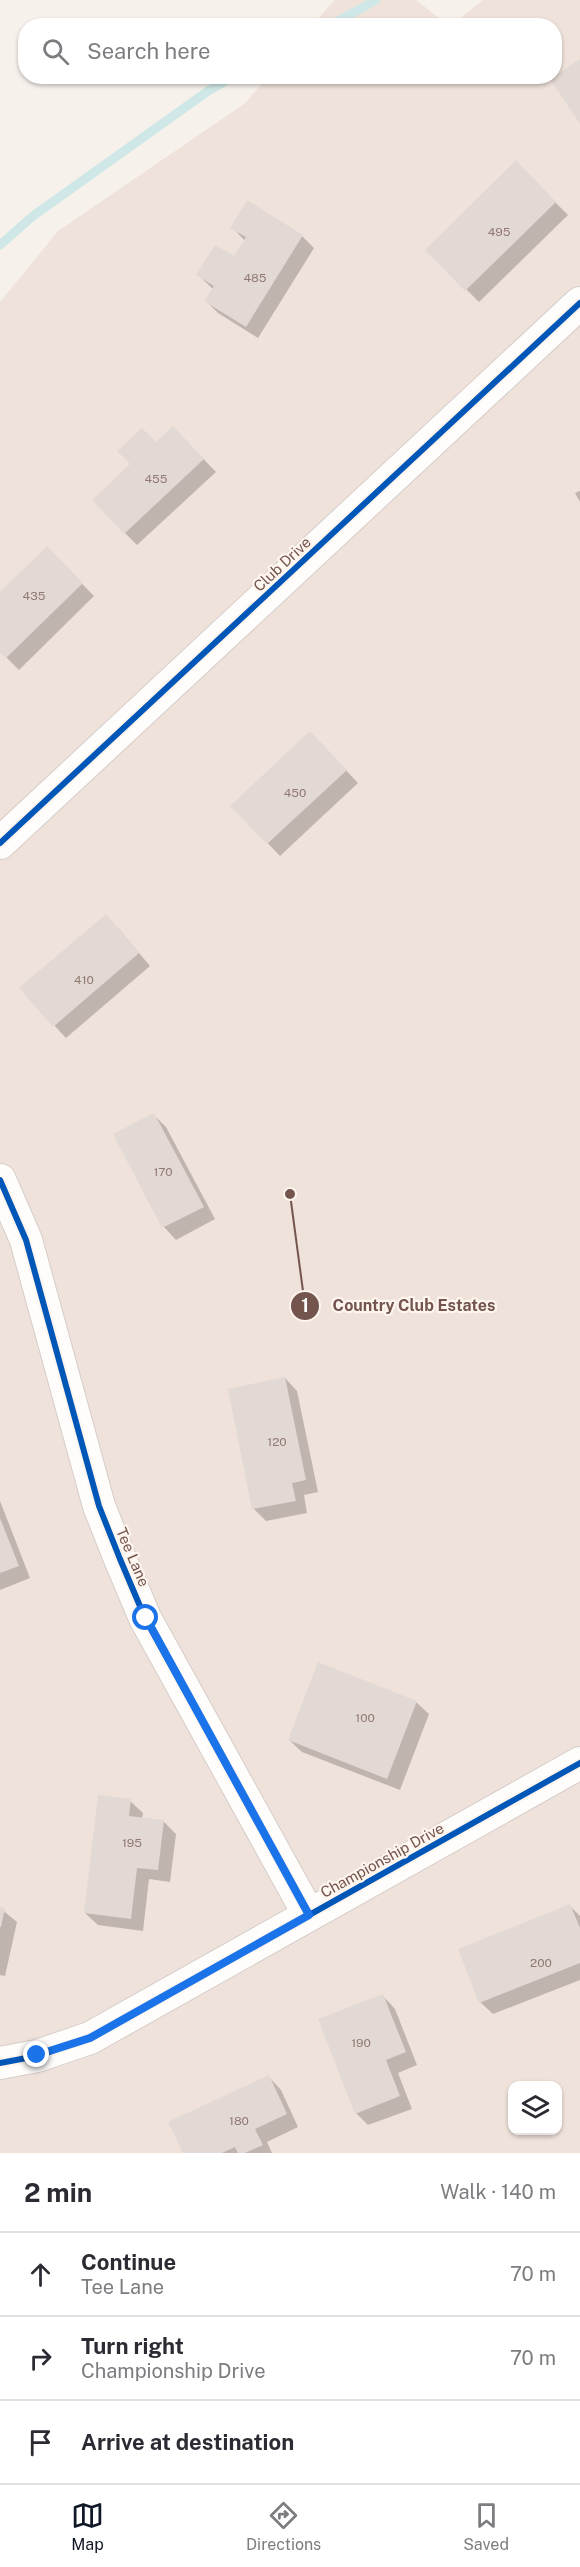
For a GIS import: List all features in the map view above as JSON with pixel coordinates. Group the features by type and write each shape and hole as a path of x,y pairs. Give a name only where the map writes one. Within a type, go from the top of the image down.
{"street":[{"name":"Club Drive","path":"0,843 580,304"},
{"name":"Tee Lane","path":"0,1180 26,1240 99,1506 120,1558 146,1618 309,1915"},
{"name":"Championship Drive","path":"0,2063 37,2055 90,2038 580,1763"}],"shaded area":[{"path":"335,0 416,0 439,18 318,18"},
{"path":"483,0 580,0 580,2153 0,2153 0,302 58,231 244,104 262,84 562,84 562,18 461,18"}],"building":[{"path":"580,59 580,124 553,84 562,84 562,71"},
{"path":"516,160 556,202 465,291 425,250"},
{"path":"247,200 303,235 246,327 204,301 214,286 196,275 215,245 234,256 246,237 230,228"},
{"path":"173,426 204,459 124,534 92,500 130,464 117,451 142,428 156,442"},
{"path":"47,546 83,583 6,658 0,653 0,592"},
{"path":"310,731 347,770 267,844 230,806"},
{"path":"106,914 139,953 53,1027 19,988"},
{"path":"154,1113 204,1207 162,1228 113,1134"},
{"path":"285,1377 306,1480 292,1483 296,1501 252,1509 228,1389"},
{"path":"0,1518 19,1566 0,1573"},
{"path":"318,1662 417,1701 387,1779 288,1740"},
{"path":"98,1795 131,1799 129,1816 164,1820 158,1870 137,1868 131,1919 84,1913"},
{"path":"570,1904 580,1928 580,1963 479,2003 458,1949"},
{"path":"0,1907 5,1908 1,1927 0,1927"},
{"path":"383,1994 406,2052 386,2060 400,2096 355,2114 318,2019"},
{"path":"269,2075 287,2114 255,2129 263,2145 245,2153 238,2153 235,2147 222,2153 183,2153 168,2122"}],"waterway":[{"path":"343,18 376,0"},
{"path":"0,245 33,216 220,84"}],"cycle path":[{"path":"0,843 580,303"},
{"path":"0,1180 26,1240 99,1506 120,1559 145,1618 309,1915"},
{"path":"0,2063 37,2056 90,2038 580,1763"}],"place":[{"name":"Country Club Estates","path":"290,1194"}],"route":[{"path":"37,2055 90,2038 309,1915 146,1618"}]}
